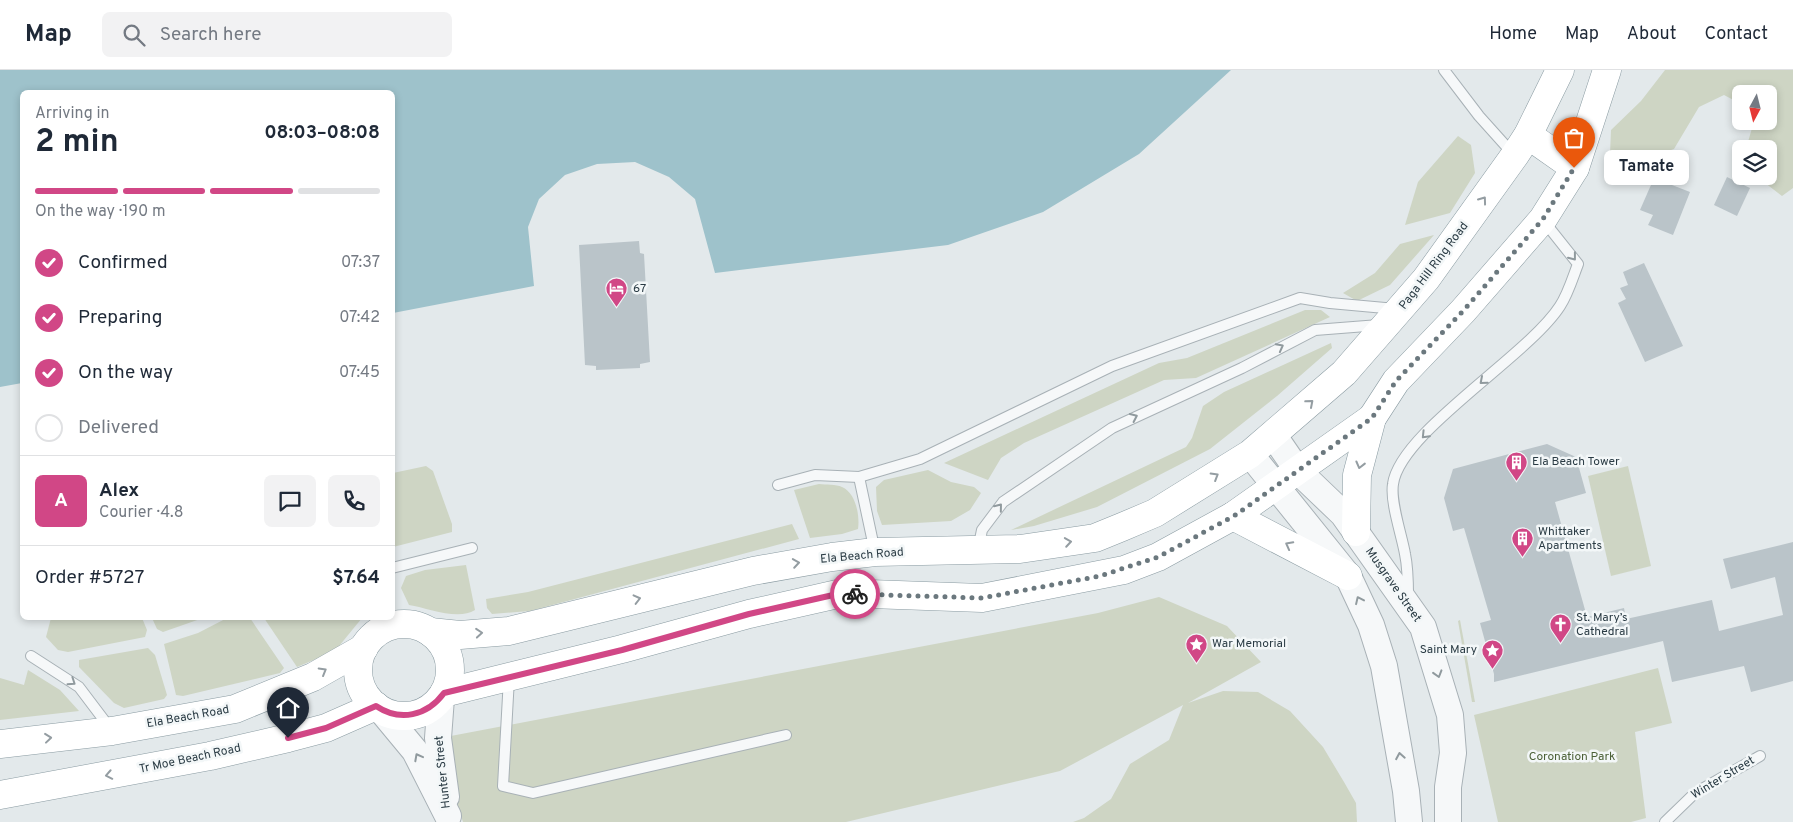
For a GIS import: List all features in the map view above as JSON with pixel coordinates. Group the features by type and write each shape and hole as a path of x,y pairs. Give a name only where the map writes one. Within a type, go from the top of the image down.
{"highway":[{"name":"Paga Hill Ring Road","path":"1274,436 1344,373 1395,317 1426,279 1522,145 1560,70"},
{"path":"442,696 509,677 622,650 749,614 842,593 982,598 1100,576 1158,557 1234,516 1288,479 1378,407 1396,381 1464,310 1543,219 1574,168 1607,70"},
{"path":"1522,145 1574,168"},
{"path":"1356,532 1357,475 1378,407"},
{"name":"Ela Beach Road","path":"430,632 460,635 509,631 753,571 876,552 1020,549 1095,538 1155,512 1250,454 1274,436"},
{"path":"1234,516 1348,576"},
{"path":"392,621 419,627 430,632 440,642 447,654 450,667 449,680 442,696 431,708 406,716 393,715 378,708 362,690 359,679 358,668 364,648 392,621"},
{"name":"Ela Beach Road","path":"0,744 112,731 235,709 313,677 364,648"},
{"name":"Tr Moe Beach Road","path":"1,799 210,756 295,736 326,728 378,708"}],"street":[{"name":"Musgrave Street","path":"1274,436 1288,479 1348,576 1371,625 1384,666 1406,791 1409,822"},
{"name":"Musgrave Street","path":"1250,454 1343,514 1423,627 1447,703 1453,753 1448,787 1448,822"},
{"name":"Hunter Street","path":"442,696 438,738 449,819"},
{"name":"Hunter Street","path":"378,708 415,750 449,819"},
{"path":"1406,791 1448,787"}],"lane":[{"path":"1444,70 1479,116 1522,145"},
{"path":"1408,605 1408,571 1392,485 1396,470 1404,456 1436,423 1534,336 1561,305 1578,264 1543,219"},
{"path":"778,485 815,475 859,477 920,459 1112,366 1300,298 1395,317"},
{"path":"977,550 982,530 1002,502 1112,428 1242,368 1316,330 1395,317"},
{"path":"859,477 876,552"},
{"path":"395,567 472,548"},
{"path":"31,656 79,687 112,731"},
{"path":"509,677 503,786 533,793 786,735"},
{"name":"Winter Street","path":"1665,822 1695,793 1760,756"}],"green space":[{"path":"1665,70 1793,70 1793,188 1782,196 1768,185 1777,185 1777,140 1749,140 1751,130 1778,130 1778,85 1732,85 1732,99 1724,95 1699,107 1674,149 1648,158 1610,154 1611,130 1641,101"},
{"path":"1458,136 1471,145 1475,173 1450,213 1405,225 1418,182"},
{"path":"1434,235 1390,285 1357,301 1343,293 1375,273 1400,244"},
{"path":"1305,310 1321,310 1330,317 1196,378 1164,380 1024,443 1001,458 988,480 944,463 1159,363 1187,358"},
{"path":"1331,343 1332,348 1277,396 1210,449 1097,507 1034,526 1011,530 1186,447 1192,438 1203,406 1224,392"},
{"path":"426,466 433,471 452,524 452,532 395,546 395,473"},
{"path":"1628,466 1651,566 1611,576 1588,476"},
{"path":"928,470 951,482 974,487 981,493 970,510 951,521 882,525 877,511 876,487 884,480"},
{"path":"819,484 840,486 851,494 858,512 858,529 842,534 810,538 794,490"},
{"path":"792,524 799,539 530,611 492,614 487,608 486,599 528,592"},
{"path":"466,565 475,610 468,613 452,614 409,605 401,588 406,576 425,570"},
{"path":"1159,597 1227,626 1261,662 1188,703 1223,691 1258,692 1290,711 1323,747 1356,803 1357,822 1073,822 1084,818 1111,799 1130,764 1169,740 1183,705 1060,771 846,822 463,822 435,739 1098,613"},
{"path":"50,620 143,620 147,630 145,637 68,652 58,650 46,637"},
{"path":"153,620 197,620 163,632 157,629"},
{"path":"223,620 251,620 284,668 280,673 183,696 176,695 164,644 198,633"},
{"path":"265,620 360,620 335,651 297,667"},
{"path":"1460,620 1475,702 1472,702 1458,621"},
{"path":"148,648 155,655 167,695 164,699 124,708 114,703 79,667 79,660"},
{"name":"Coronation Park","path":"1658,668 1672,723 1635,732 1646,818 1631,822 1498,822 1474,715"},
{"path":"28,670 60,690 79,711 0,720 0,678 24,685"}],"water":[{"path":"0,70 1231,70 1139,154 1043,212 948,245 715,273 695,199 669,177 635,162 597,164 565,175 539,199 528,227 534,286 395,313 395,90 20,90 20,383 0,387"}],"building":[{"path":"1727,177 1732,179 1732,185 1744,185 1750,188 1737,216 1714,205"},
{"path":"1654,178 1690,192 1673,235 1648,225 1653,215 1640,210"},
{"path":"639,241 640,253 644,254 650,362 640,364 640,368 596,370 596,366 585,365 579,245"},
{"path":"1644,263 1683,346 1645,362 1618,303 1626,299 1620,288 1628,285 1623,272"},
{"path":"1547,444 1576,457 1586,493 1555,502 1587,617 1624,608 1626,619 1712,600 1719,631 1783,615 1775,577 1731,589 1723,559 1793,542 1793,681 1751,692 1744,666 1672,682 1663,641 1494,682 1494,674 1480,623 1491,620 1464,528 1453,531 1444,498 1453,469"}],"way so far":[{"path":"855,594 982,598 1100,576 1124,570 1158,557 1234,516 1372,418 1396,381 1464,310 1543,219 1574,168"}],"place":[{"name":"Tamate","path":"1574,168"},
{"name":"67","path":"617,308"},
{"name":"Ela Beach Tower","path":"1516,481"},
{"name":"Whittaker Apartments","path":"1522,558"},
{"name":"St. Mary’s Cathedral","path":"1560,644"},
{"name":"War Memorial","path":"1196,663"},
{"name":"Saint Mary","path":"1493,669"}],"route":[{"path":"288,738 326,728 376,706 393,715 406,716 419,713 431,708 444,693 622,650 749,614 842,593 855,594"}]}
